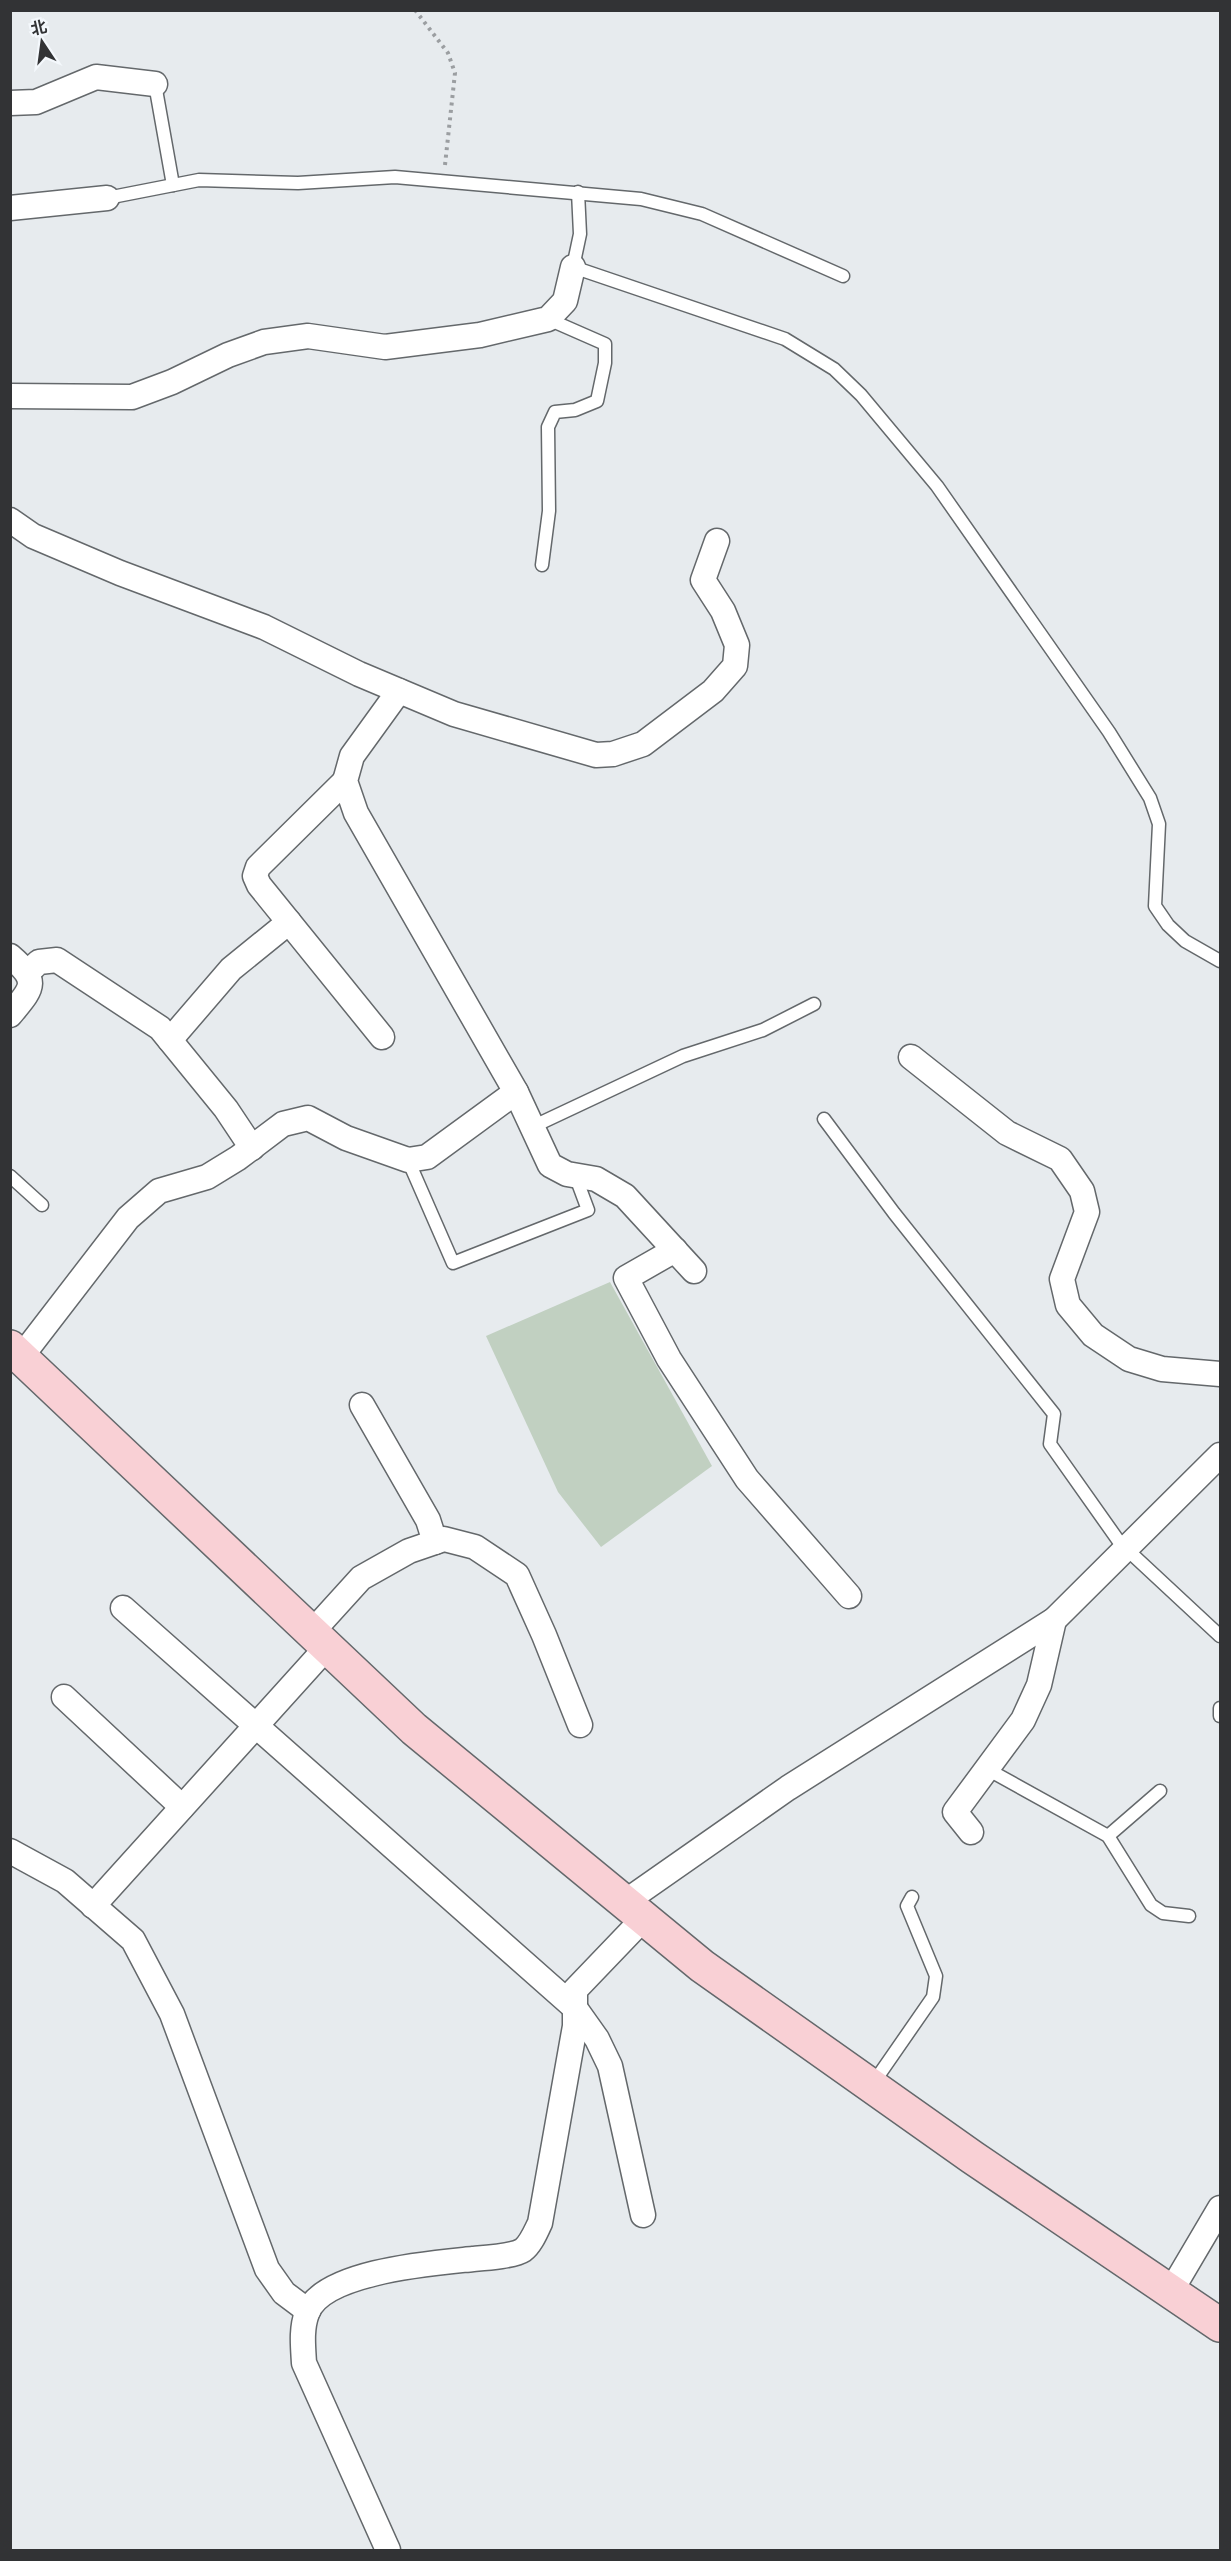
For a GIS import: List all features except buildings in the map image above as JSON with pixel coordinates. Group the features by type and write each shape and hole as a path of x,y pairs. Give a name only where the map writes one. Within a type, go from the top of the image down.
{"street":[{"path":"10,103 36,102 96,77 155,84"},
{"path":"10,208 107,198"},
{"path":"10,396 132,397 172,382 228,355 264,342 308,336 385,347 480,335 548,319 565,301 573,267"},
{"path":"10,520 33,536 120,573 264,627 399,691 454,714 596,755 613,754 643,744 713,691 735,666 737,645 723,610 703,580 717,541"},
{"path":"382,1037 259,885 255,876 258,867 345,781 352,756 399,691"},
{"path":"345,781 356,813 516,1092 550,1165 567,1174 596,1179 625,1196 694,1271"},
{"path":"170,1040 231,969 289,922"},
{"path":"10,1015 27,994 31,983 19,964 57,960 160,1028 226,1109 252,1148"},
{"path":"911,1057 1007,1133 1060,1159 1082,1191 1087,1212 1062,1280 1068,1305 1093,1335 1128,1359 1161,1369 1221,1374"},
{"path":"516,1092 427,1157 408,1160 346,1138 308,1118 283,1124 252,1148 207,1177 159,1191 128,1218 16,1352 414,1729 702,1966 872,2086 1221,2325"},
{"path":"675,1250 626,1278 669,1359 747,1479 849,1596"},
{"path":"362,1405 428,1520 435,1542"},
{"path":"388,2550 304,2363 302,2339 308,2311 323,2294 369,2274 419,2264 491,2257 522,2251 532,2240 540,2223 575,2026 575,1990 634,1910 788,1788 1054,1620 1221,1455"},
{"path":"93,1906 257,1726 361,1578 409,1551 444,1539 475,1547 517,1575 580,1725"},
{"path":"123,1608 575,2008 597,2039 610,2066 643,2215"},
{"path":"971,1832 955,1812 1023,1720 1039,1685 1054,1620"},
{"path":"64,1697 182,1807"},
{"path":"10,1851 65,1881 133,1940 172,2014 267,2269 284,2293 308,2311"},
{"path":"1171,2291 1221,2208"}],"lane":[{"path":"155,84 173,185"},
{"path":"107,198 199,180 297,183 395,177 578,192 641,199 702,214 843,276"},
{"path":"578,192 580,234 573,267 785,339 834,369 861,395 937,486 1012,590 1109,732 1150,798 1159,824 1155,906 1168,925 1185,941 1221,961"},
{"path":"542,565 549,511 548,427 555,412 575,410 597,401 605,363 605,344 548,319"},
{"path":"532,1127 683,1056 763,1030 814,1004"},
{"path":"824,1119 894,1213 1054,1414 1050,1444 1127,1550 1221,1636"},
{"path":"408,1160 453,1263 588,1210 575,1175"},
{"path":"10,1176 42,1205"},
{"path":"1221,1708 1221,1716"},
{"path":"987,1769 1108,1836 1151,1905 1163,1913 1189,1916"},
{"path":"1108,1836 1160,1791"},
{"path":"872,2086 933,1997 936,1976 907,1906 912,1897"}],"path":[{"path":"415,10 448,53 455,74 443,181"}],"green space":[{"path":"610,1282 712,1466 601,1547 558,1492 486,1336"}]}
